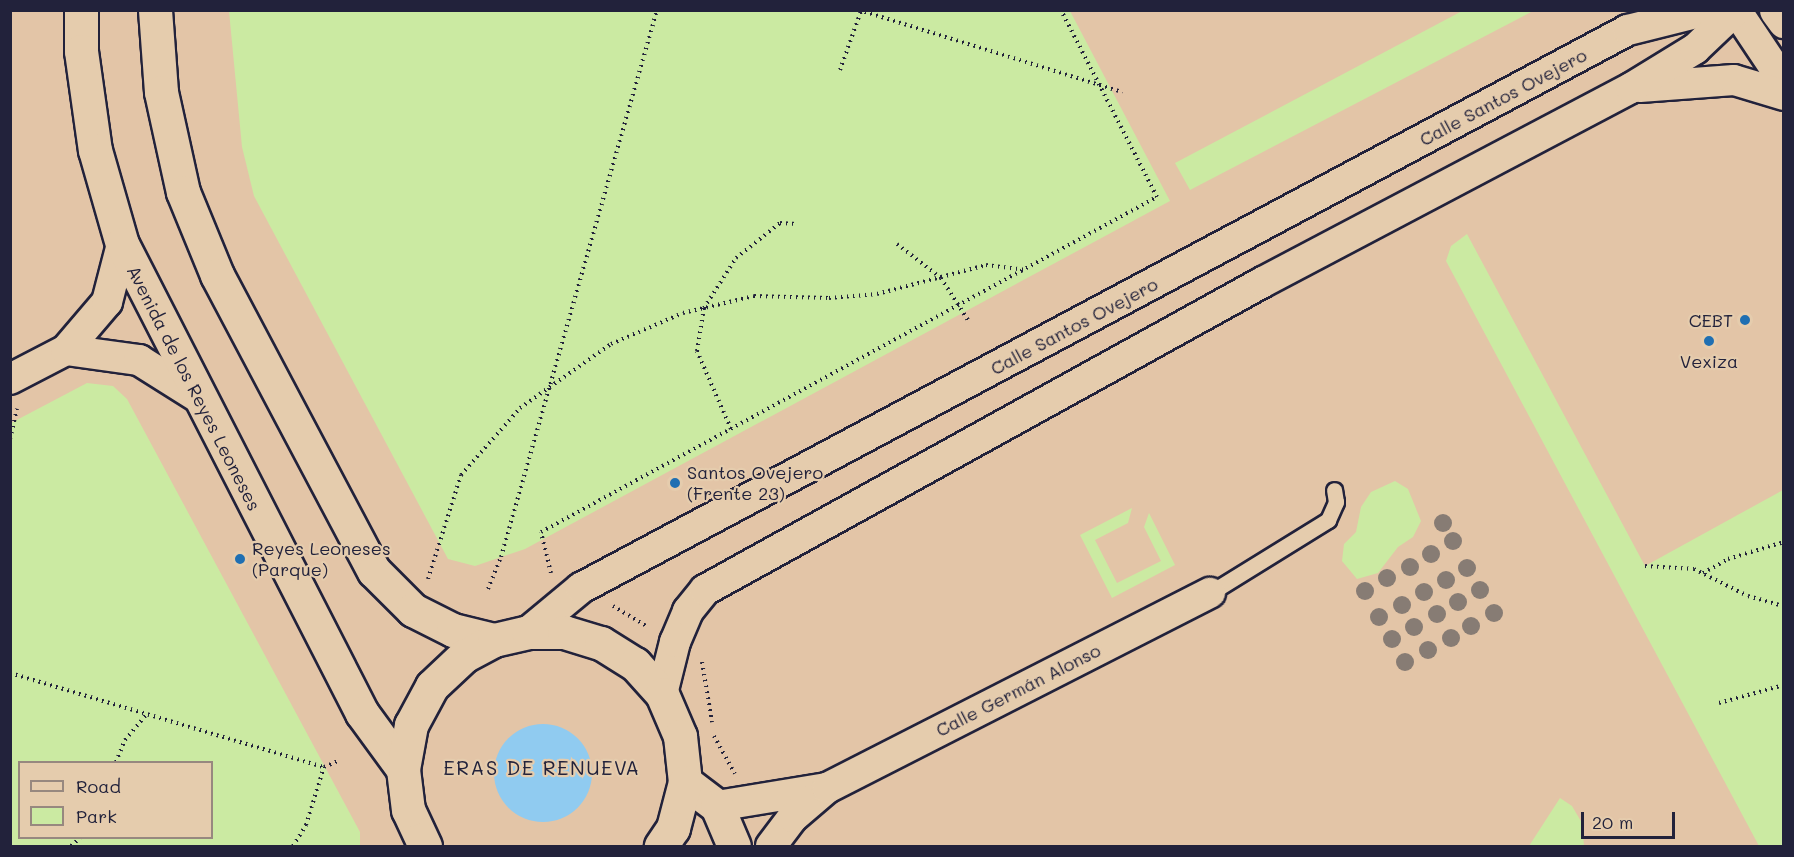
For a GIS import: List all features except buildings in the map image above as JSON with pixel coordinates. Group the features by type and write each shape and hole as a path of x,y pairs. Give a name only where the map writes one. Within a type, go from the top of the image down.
{"main road":[{"name":"Avenida de los Reyes Leoneses","path":"81,10 81,51 95,150 122,244 362,713 403,769"},
{"path":"155,10 161,92 183,192 217,275 374,572 413,610 453,630 494,640"},
{"path":"1776,10 1784,21"},
{"path":"424,846 408,810 403,769 411,726 432,686 464,656 494,640 528,632 564,632 601,643 635,664 662,694 680,736 685,782 673,828 661,846"},
{"path":"685,782 717,806 734,846"}],"street":[{"name":"Calle Santos Ovejero","path":"528,632 581,588 1636,20 1708,10"},
{"path":"1737,10 1766,23 1784,50"},
{"path":"662,694 675,642 688,611 705,590 1263,282 1631,88 1695,49 1737,10"},
{"path":"1737,10 1781,90"},
{"path":"1631,88 1734,80 1781,90"},
{"path":"10,379 66,350 107,302 122,244"},
{"path":"66,350 139,360 199,398"},
{"name":"Calle Germán Alonso","path":"771,846 793,817 827,788 1210,593"},
{"name":"Calle Germán Alonso","path":"717,806 827,788"}],"lane":[{"path":"1210,593 1328,520 1336,502 1334,489"}],"path":[{"path":"488,589 501,557 657,10"},
{"path":"551,572 541,532 1157,197 1061,10"},
{"path":"840,70 860,11 1100,83 1123,92"},
{"path":"731,429 698,351 704,308 736,258 780,224 797,224"},
{"path":"897,244 941,278 968,320"},
{"path":"428,580 461,475 520,408 549,391 611,344 704,308 754,296 829,298 877,294 986,265 1025,270"},
{"path":"10,439 17,410"},
{"path":"1703,573 1728,560 1784,542"},
{"path":"1645,566 1694,569 1748,596 1784,606"},
{"path":"603,601 652,628"},
{"path":"704,664 714,735 750,799"},
{"path":"10,673 324,767 338,761"},
{"path":"1719,703 1784,685"},
{"path":"116,761 125,740 147,714"},
{"path":"292,846 306,825 324,767"}],"green space":[{"path":"1464,10 1533,11 1190,190 1175,163"},
{"path":"229,11 1070,11 1170,201 525,549 475,566 448,559 254,196 242,147"},
{"path":"1467,234 1645,566 1783,490 1783,846 1759,846 1446,261 1451,246"},
{"path":"87,383 113,386 127,399 360,832 360,846 11,846 11,423"},
{"path":"1395,481 1408,489 1421,521 1413,537 1398,547 1378,573 1357,579 1342,561 1344,544 1356,532 1361,507 1371,492"},
{"path":"1132,508 1128,523 1095,540 1117,583 1161,561 1144,527 1149,513 1175,565 1112,598 1080,535"},
{"path":"1560,798 1572,806 1582,823 1584,846 1529,846"}],"water":[{"path":"543,724 562,727 578,738 589,754 592,773 589,792 578,808 562,819 543,822 524,819 508,808 497,792 494,773 497,754 508,738 524,727"}],"place":[{"name":"CEBT","path":"1745,320"},
{"name":"Vexiza","path":"1709,341"},
{"name":"Santos Ovejero (Frente 23)","path":"675,483"},
{"name":"Reyes Leoneses (Parque)","path":"240,559"}],"district":[{"name":"ERAS DE RENUEVA","path":"542,767"}]}
